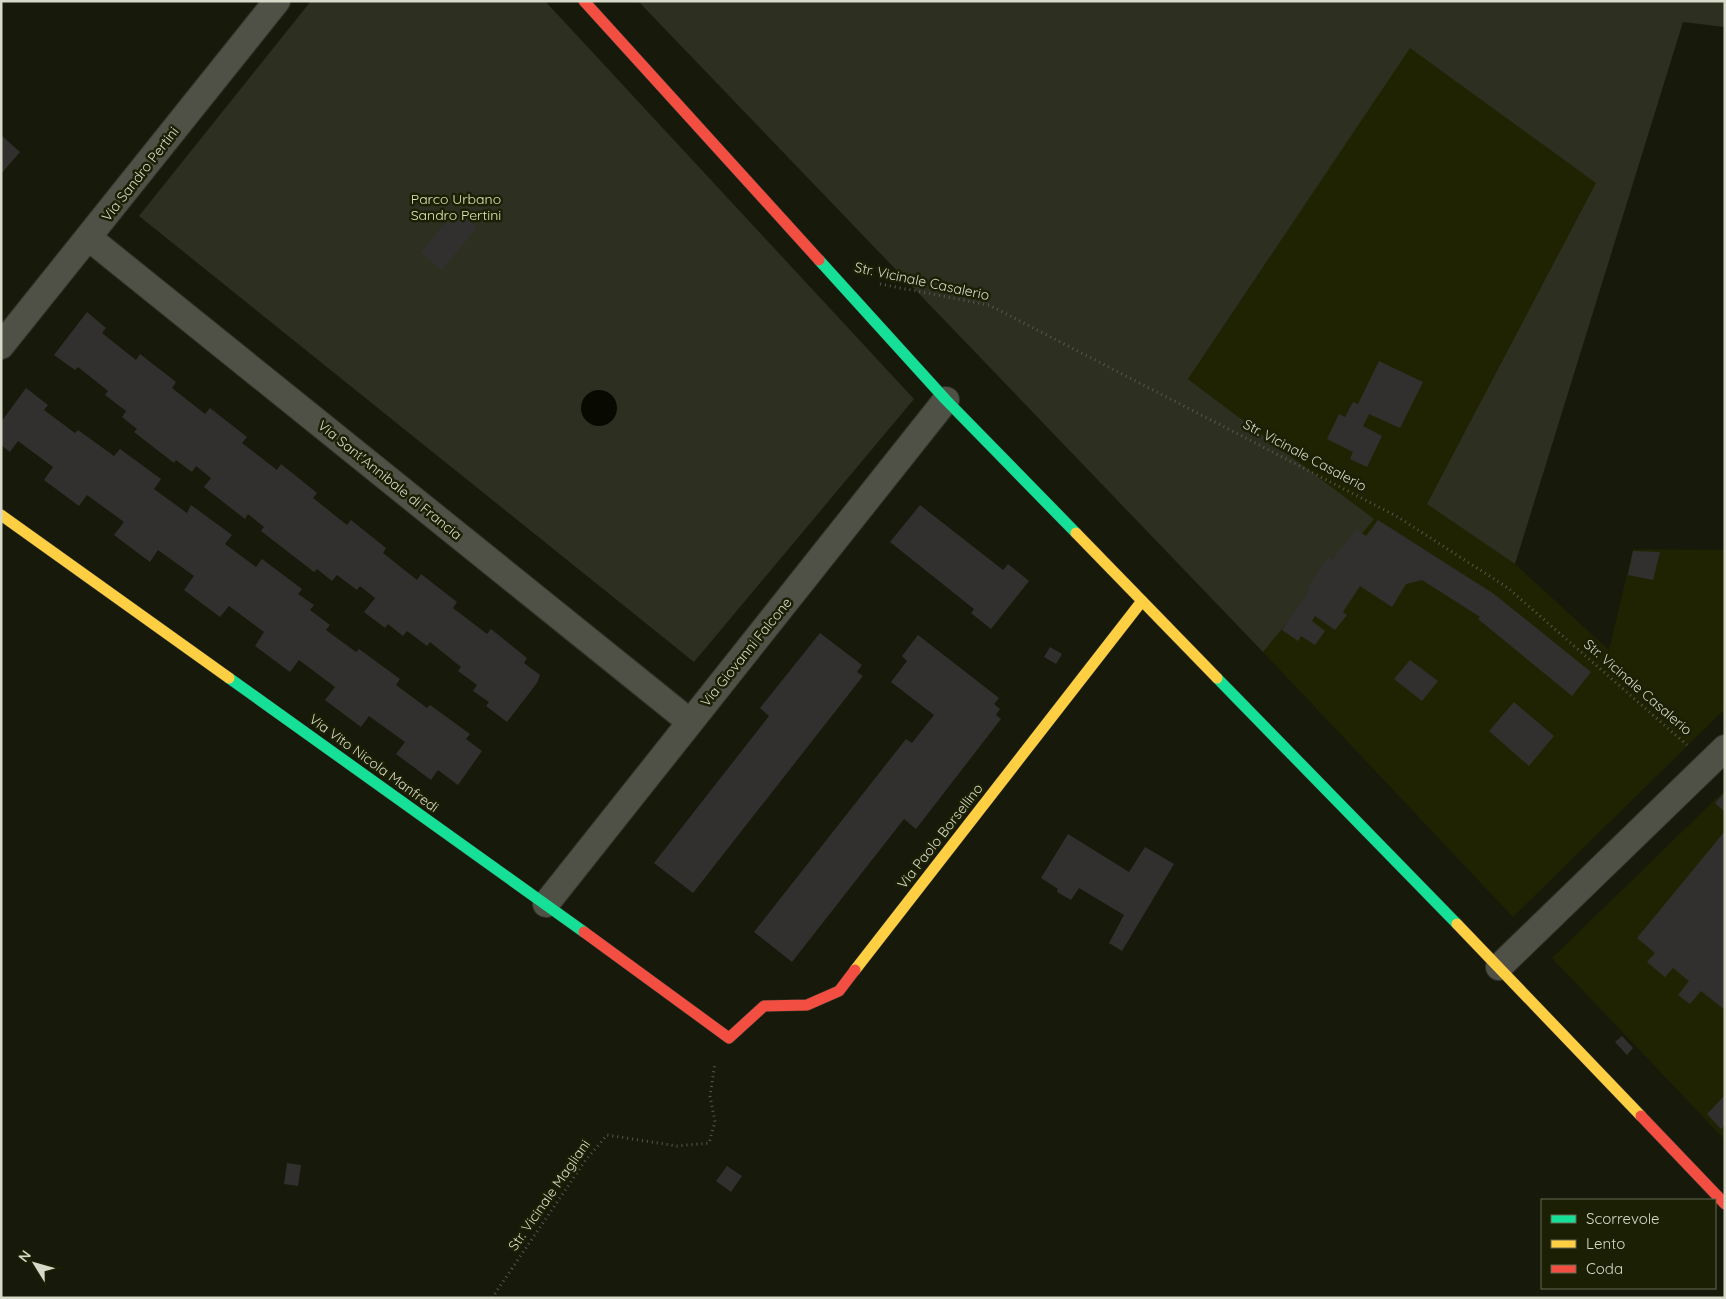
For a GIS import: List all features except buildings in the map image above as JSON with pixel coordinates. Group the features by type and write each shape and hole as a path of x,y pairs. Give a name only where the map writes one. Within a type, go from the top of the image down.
{"main road":[{"path":"584,1 946,400 1499,967 1725,1204"},
{"name":"Via Vito Nicola Manfredi","path":"1,515 546,904 728,1038"},
{"name":"Via Paolo Borsellino","path":"728,1038 764,1006 807,1005 839,991 1142,601"}],"street":[{"name":"Via Sandro Pertini","path":"1,346 277,1"},
{"name":"Via Sant'Annibale di Francia","path":"89,238 690,722"},
{"name":"Via Giovanni Falcone","path":"546,904 946,400"},
{"path":"1499,967 1716,757"}],"path":[{"name":"Str. Vicinale Casalerio","path":"832,274 989,305 1398,517 1508,588 1682,740 1716,757"},
{"name":"Str. Vicinale Magliani","path":"492,1298 585,1161 607,1135 678,1146 709,1143 715,1122 710,1096 714,1064 728,1038"}],"shaded area":[{"path":"1410,47 1597,183 1428,504 1515,564 1609,650 1633,549 1725,550 1725,709 1513,917 1263,652 1373,519 1188,379"},
{"path":"599,390 611,396 617,408 611,420 599,426 587,420 581,408 587,396"},
{"path":"1725,790 1725,1140 1552,958"}],"green space":[{"name":"Parco Urbano Sandro Pertini","path":"311,1 545,1 914,399 694,662 139,216"},
{"path":"638,1 1725,1 1725,27 1683,22 1515,564 1427,504 1596,183 1410,48 1188,379 1374,519 1263,652"}],"traffic: fast":[{"path":"819,260 946,400 1076,533"},
{"path":"229,678 584,932"},
{"path":"1217,678 1457,924"}],"traffic: slow":[{"path":"1,515 229,678"},
{"path":"1076,533 1217,678"},
{"path":"855,970 1142,601"},
{"path":"1457,924 1641,1116"}],"traffic: jam":[{"path":"584,1 819,260"},
{"path":"584,932 729,1038 764,1006 807,1005 839,991 855,970"},
{"path":"1641,1116 1725,1204"}]}
